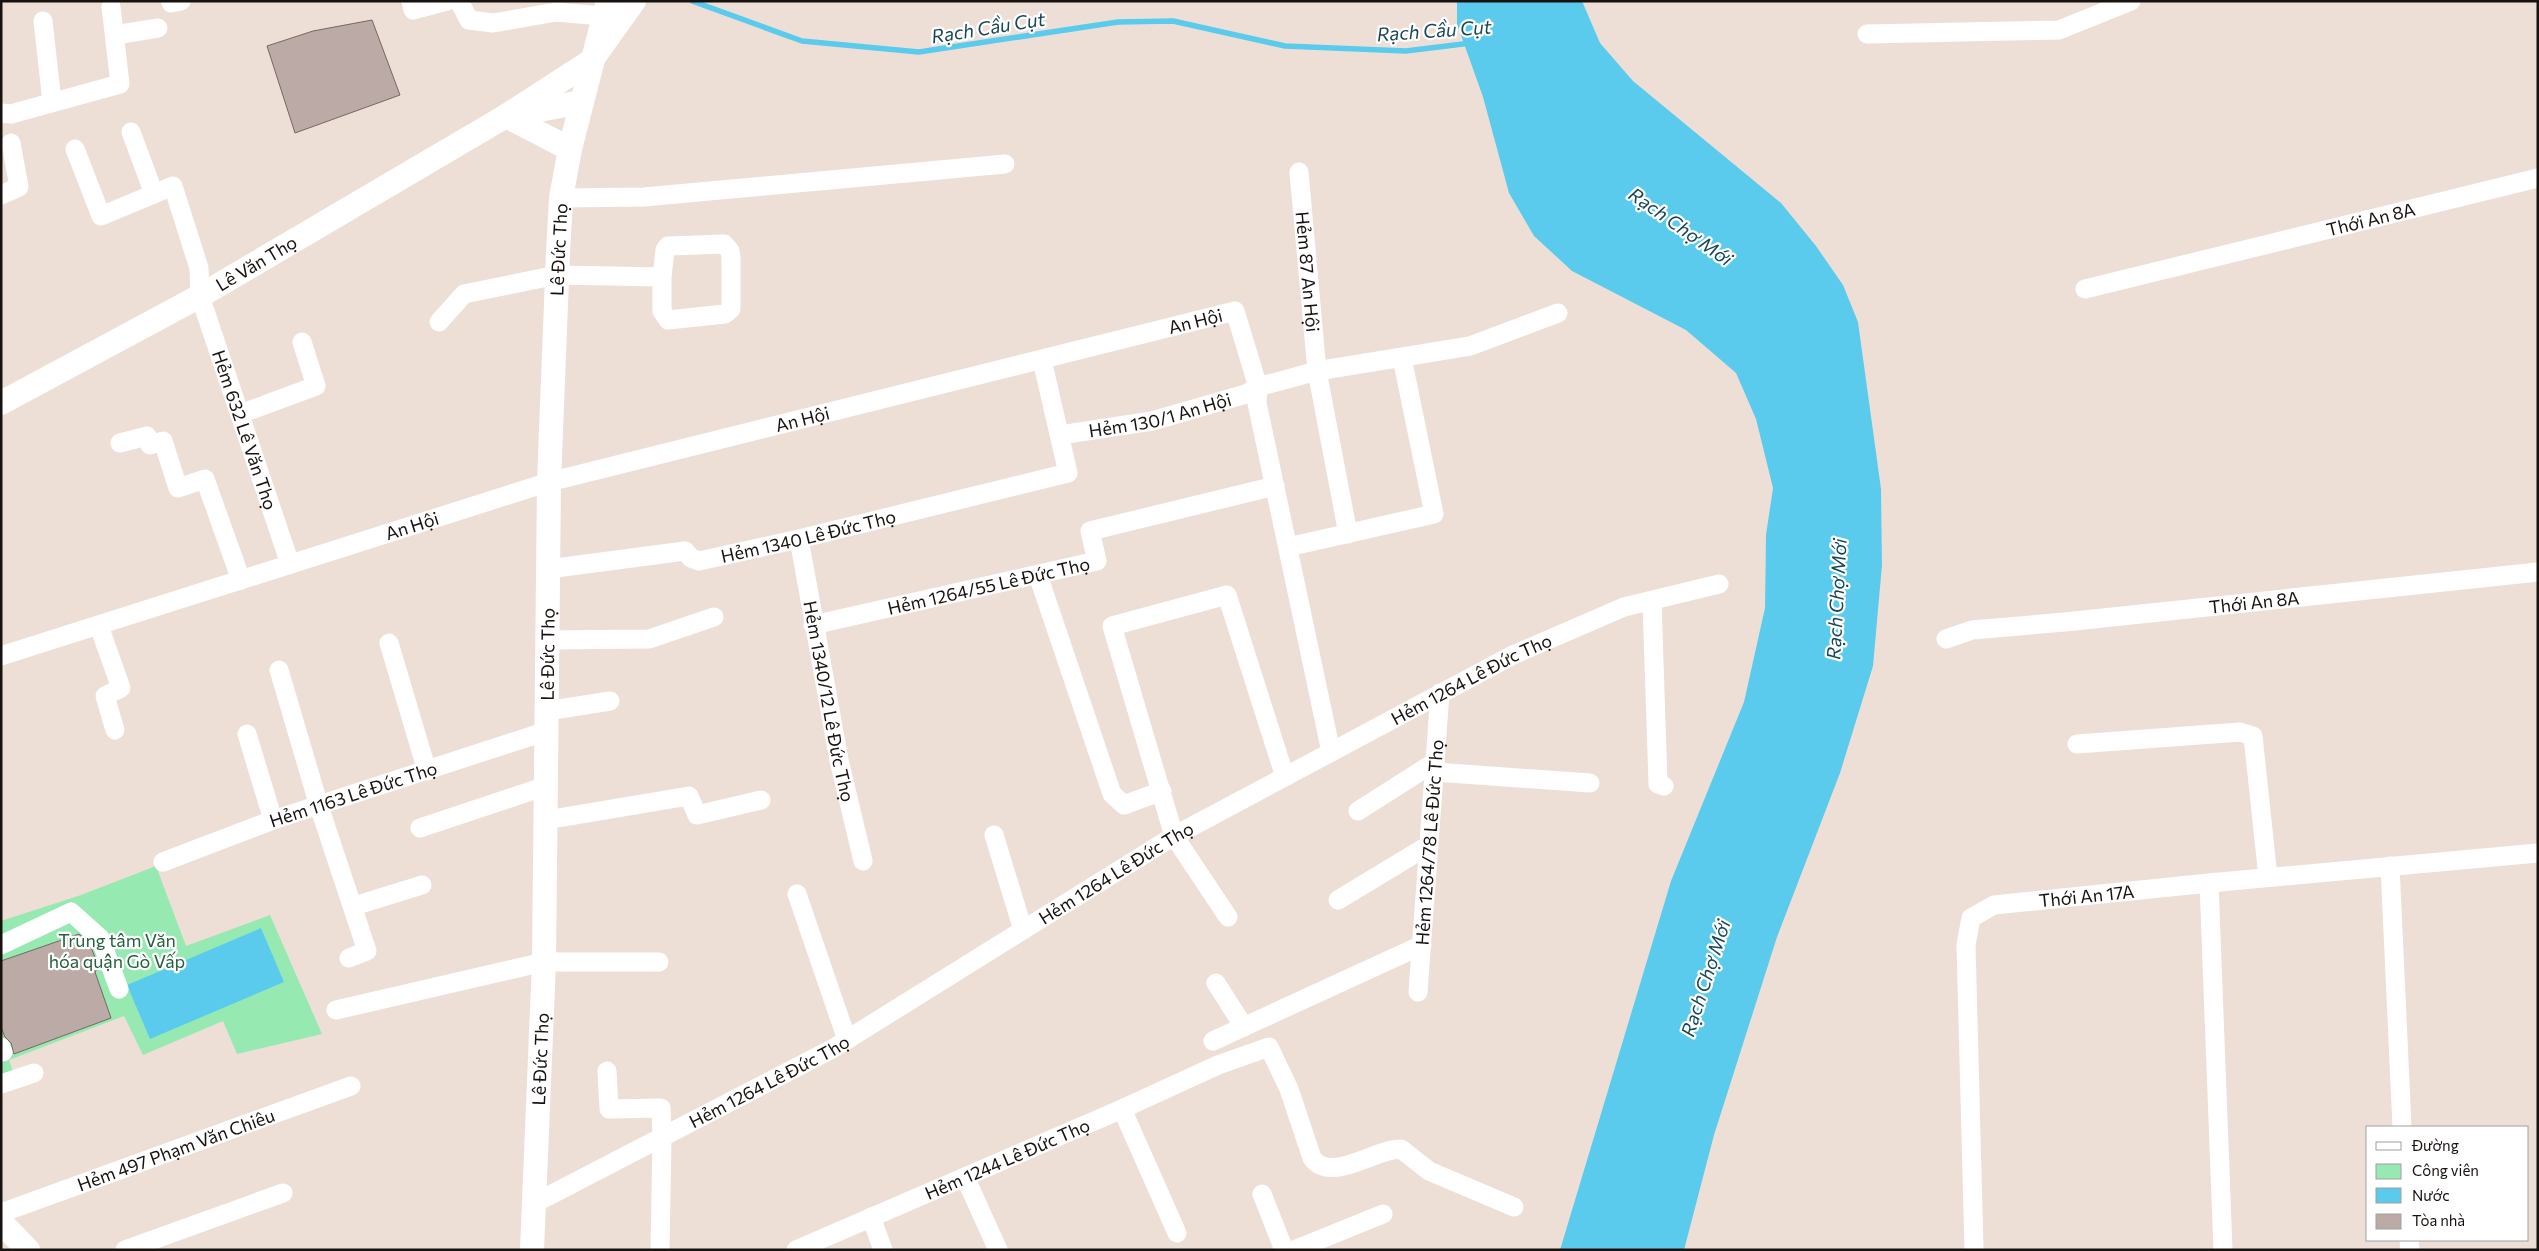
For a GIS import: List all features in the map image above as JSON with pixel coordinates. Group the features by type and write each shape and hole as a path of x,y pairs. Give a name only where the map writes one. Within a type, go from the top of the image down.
{"main road":[{"name":"Lê Đức Thọ","path":"591,61 634,2"},
{"name":"Lê Đức Thọ","path":"532,1250 544,962 549,482 561,198 581,102 605,9"},
{"name":"Lê Văn Thọ","path":"1,403 200,296 506,116 591,61"},
{"path":"506,116 581,102"},
{"path":"506,116 570,150"},
{"path":"1,1222 28,1250"}],"street":[{"path":"411,1 413,10 448,1"},
{"path":"459,1 469,20 494,23 556,12 605,9"},
{"path":"1867,34 2058,30 2132,1"},
{"path":"1,113 11,114 120,84 111,7"},
{"path":"43,21 52,102"},
{"path":"114,35 158,28"},
{"path":"75,149 101,216 154,194 131,132"},
{"path":"1,194 19,187 11,143"},
{"path":"561,198 644,197 1005,164"},
{"name":"Hẻm 87 An Hội","path":"1299,172 1317,370"},
{"name":"Thới An 8A","path":"2085,290 2538,178"},
{"name":"Hẻm 632 Lê Văn Thọ","path":"154,194 173,186 198,268 200,296 290,564"},
{"path":"724,244 730,250 731,258 731,309 725,314 668,320 662,312 662,277 665,250 668,246 724,244"},
{"path":"439,322 464,294 557,275 662,277"},
{"name":"An Hội","path":"1,656 549,482 1235,311 1258,387"},
{"path":"1331,752 1257,403 1258,387 1317,370 1470,346 1558,313"},
{"path":"240,414 316,386 302,342"},
{"path":"1288,547 1434,514 1402,358"},
{"path":"1042,360 1060,435"},
{"path":"1317,370 1348,534"},
{"name":"Hẻm 130/1 An Hội","path":"1060,435 1152,421 1246,394 1258,387"},
{"name":"Hẻm 1340 Lê Đức Thọ","path":"548,569 685,551 691,558 699,561 799,539 1068,473 1060,435"},
{"path":"120,443 147,436 150,445 163,441 178,488 205,479 241,580"},
{"name":"Hẻm 1264/55 Lê Đức Thọ","path":"813,625 1096,561 1090,531 1275,486"},
{"name":"Hẻm 1340/12 Lê Đức Thọ","path":"799,539 813,625 839,760 863,861"},
{"name":"Thới An 8A","path":"1946,639 1972,630 2066,622 2538,572"},
{"path":"1038,575 1112,794 1124,805 1162,790"},
{"name":"Hẻm 1264 Lê Đức Thọ","path":"533,1204 846,1040 1174,836 1440,693 1513,655 1624,607 1720,584"},
{"path":"1228,917 1174,836 1162,790 1112,626 1227,595 1285,777"},
{"path":"1652,601 1658,784 1664,786"},
{"path":"548,640 649,638 714,617"},
{"path":"99,626 121,688 104,696 115,730"},
{"path":"389,643 427,771"},
{"path":"279,670 320,806 354,906 367,951 350,958"},
{"name":"Hẻm 1264/78 Lê Đức Thọ","path":"1418,992 1440,693"},
{"name":"Hẻm 1163 Lê Đức Thọ","path":"163,862 273,820 427,771 547,721 610,701"},
{"path":"2076,744 2240,732 2253,736 2268,877"},
{"path":"247,734 273,820"},
{"path":"1358,810 1435,767 1590,783"},
{"path":"420,828 546,786"},
{"path":"546,820 689,796 696,815 761,800"},
{"path":"994,835 1023,930"},
{"path":"1338,900 1429,845"},
{"name":"Thới An 17A","path":"1974,1250 1966,945 1971,918 1994,905 2268,877 2538,853"},
{"path":"2390,866 2402,1126"},
{"path":"2209,883 2223,1250"},
{"path":"354,906 422,885"},
{"path":"797,894 846,1040"},
{"path":"1,945 71,912 100,938 119,989"},
{"path":"1213,1041 1422,946"},
{"path":"336,1010 544,962 660,962"},
{"path":"1216,983 1244,1027"},
{"name":"Hẻm 1244 Lê Đức Thọ","path":"796,1250 1122,1109 1218,1065 1269,1047 1289,1089 1312,1158 1320,1166 1336,1168 1381,1152 1401,1149 1429,1171 1514,1207"},
{"path":"607,1071 609,1109 661,1108 660,1250"},
{"path":"1,1084 34,1073"},
{"name":"Hẻm 497 Phạm Văn Chiêu","path":"1,1213 351,1086"},
{"path":"1122,1109 1177,1233"},
{"path":"965,1177 998,1250"},
{"path":"125,1250 283,1193"},
{"path":"1262,1194 1284,1250"},
{"path":"1294,1250 1383,1214"},
{"path":"871,1217 883,1250"}],"green space":[{"name":"Trung tâm Văn hóa quận Gò Vấp","path":"156,866 186,946 270,915 322,1034 237,1054 223,1021 143,1055 124,1016 9,1060 15,1077 1,1081 1,921 81,895"}],"water":[{"name":"Rạch Chợ Mới","path":"1457,1 1582,1 1600,43 1633,81 1781,203 1816,246 1843,285 1858,322 1881,489 1882,565 1873,666 1840,773 1777,937 1714,1135 1684,1250 1560,1250 1671,881 1744,702 1765,608 1766,535 1773,488 1756,419 1736,373 1686,330 1572,271 1534,236 1509,193 1483,97 1457,24"},
{"path":"261,928 284,982 150,1039 127,985"}],"building":[{"path":"372,20 400,95 295,133 267,46 313,31"},
{"path":"79,934 90,945 99,967 95,972 111,1018 14,1054 11,1043 5,1037 1,1027 1,961"}],"waterway":[{"name":"Rạch Cầu Cụt","path":"692,1 802,41 919,52 1118,22 1173,21 1285,46 1406,51 1471,43"}]}
